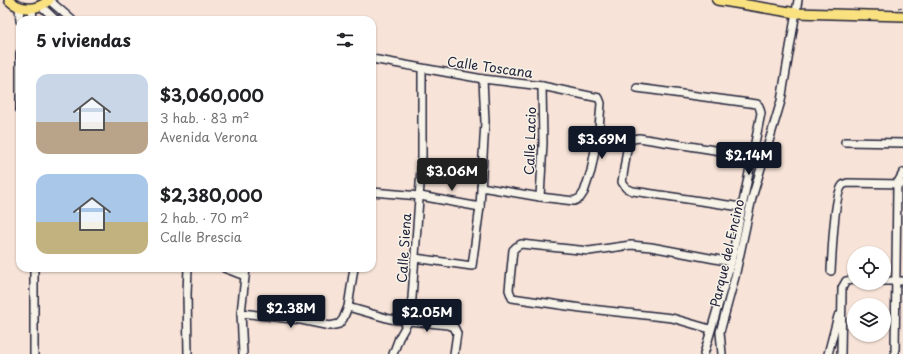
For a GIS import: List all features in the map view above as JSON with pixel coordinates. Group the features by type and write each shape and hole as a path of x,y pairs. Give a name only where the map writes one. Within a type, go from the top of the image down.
{"main road":[{"path":"9,0 19,6 37,7 49,0"},
{"path":"716,0 796,13 903,16"}],"street":[{"path":"49,0 67,16"},
{"name":"Parque del Encino","path":"725,353 720,332 735,277 752,198 781,101 798,0"},
{"path":"19,6 20,16"},
{"path":"34,16 37,7 50,16"},
{"name":"Calle Toscana","path":"376,60 483,79 542,86 599,98 599,130 584,192 580,198 574,201 540,197"},
{"name":"Calle Siena","path":"393,354 399,338 408,322 412,298 420,196 423,129 422,69"},
{"path":"415,258 472,266 480,206 485,122 483,79"},
{"name":"Calle Lacio","path":"540,197 543,143 542,86"},
{"path":"637,88 757,104 761,109 731,262 710,329 704,354"},
{"path":"742,207 633,191 626,188 622,182 628,143 632,139 639,138 752,156"},
{"path":"845,142 903,143"},
{"path":"895,354 900,281 900,184 903,173"},
{"path":"832,271 835,212 840,189 843,185 848,183 900,184"},
{"path":"481,187 540,197"},
{"path":"376,192 420,196 480,206"},
{"path":"710,329 672,318 517,300 512,298 509,290 513,250 521,244 590,251 631,245 651,247 731,262"},
{"path":"34,272 34,354"},
{"path":"188,272 188,354"},
{"path":"234,272 245,276"},
{"path":"243,354 241,313 246,272"},
{"path":"241,313 301,320 330,326 339,324 348,307 353,272"},
{"path":"841,354 842,288 843,284 847,281"},
{"path":"828,354 841,306"},
{"path":"348,307 390,320 448,324 454,327 457,333 454,354"}]}
